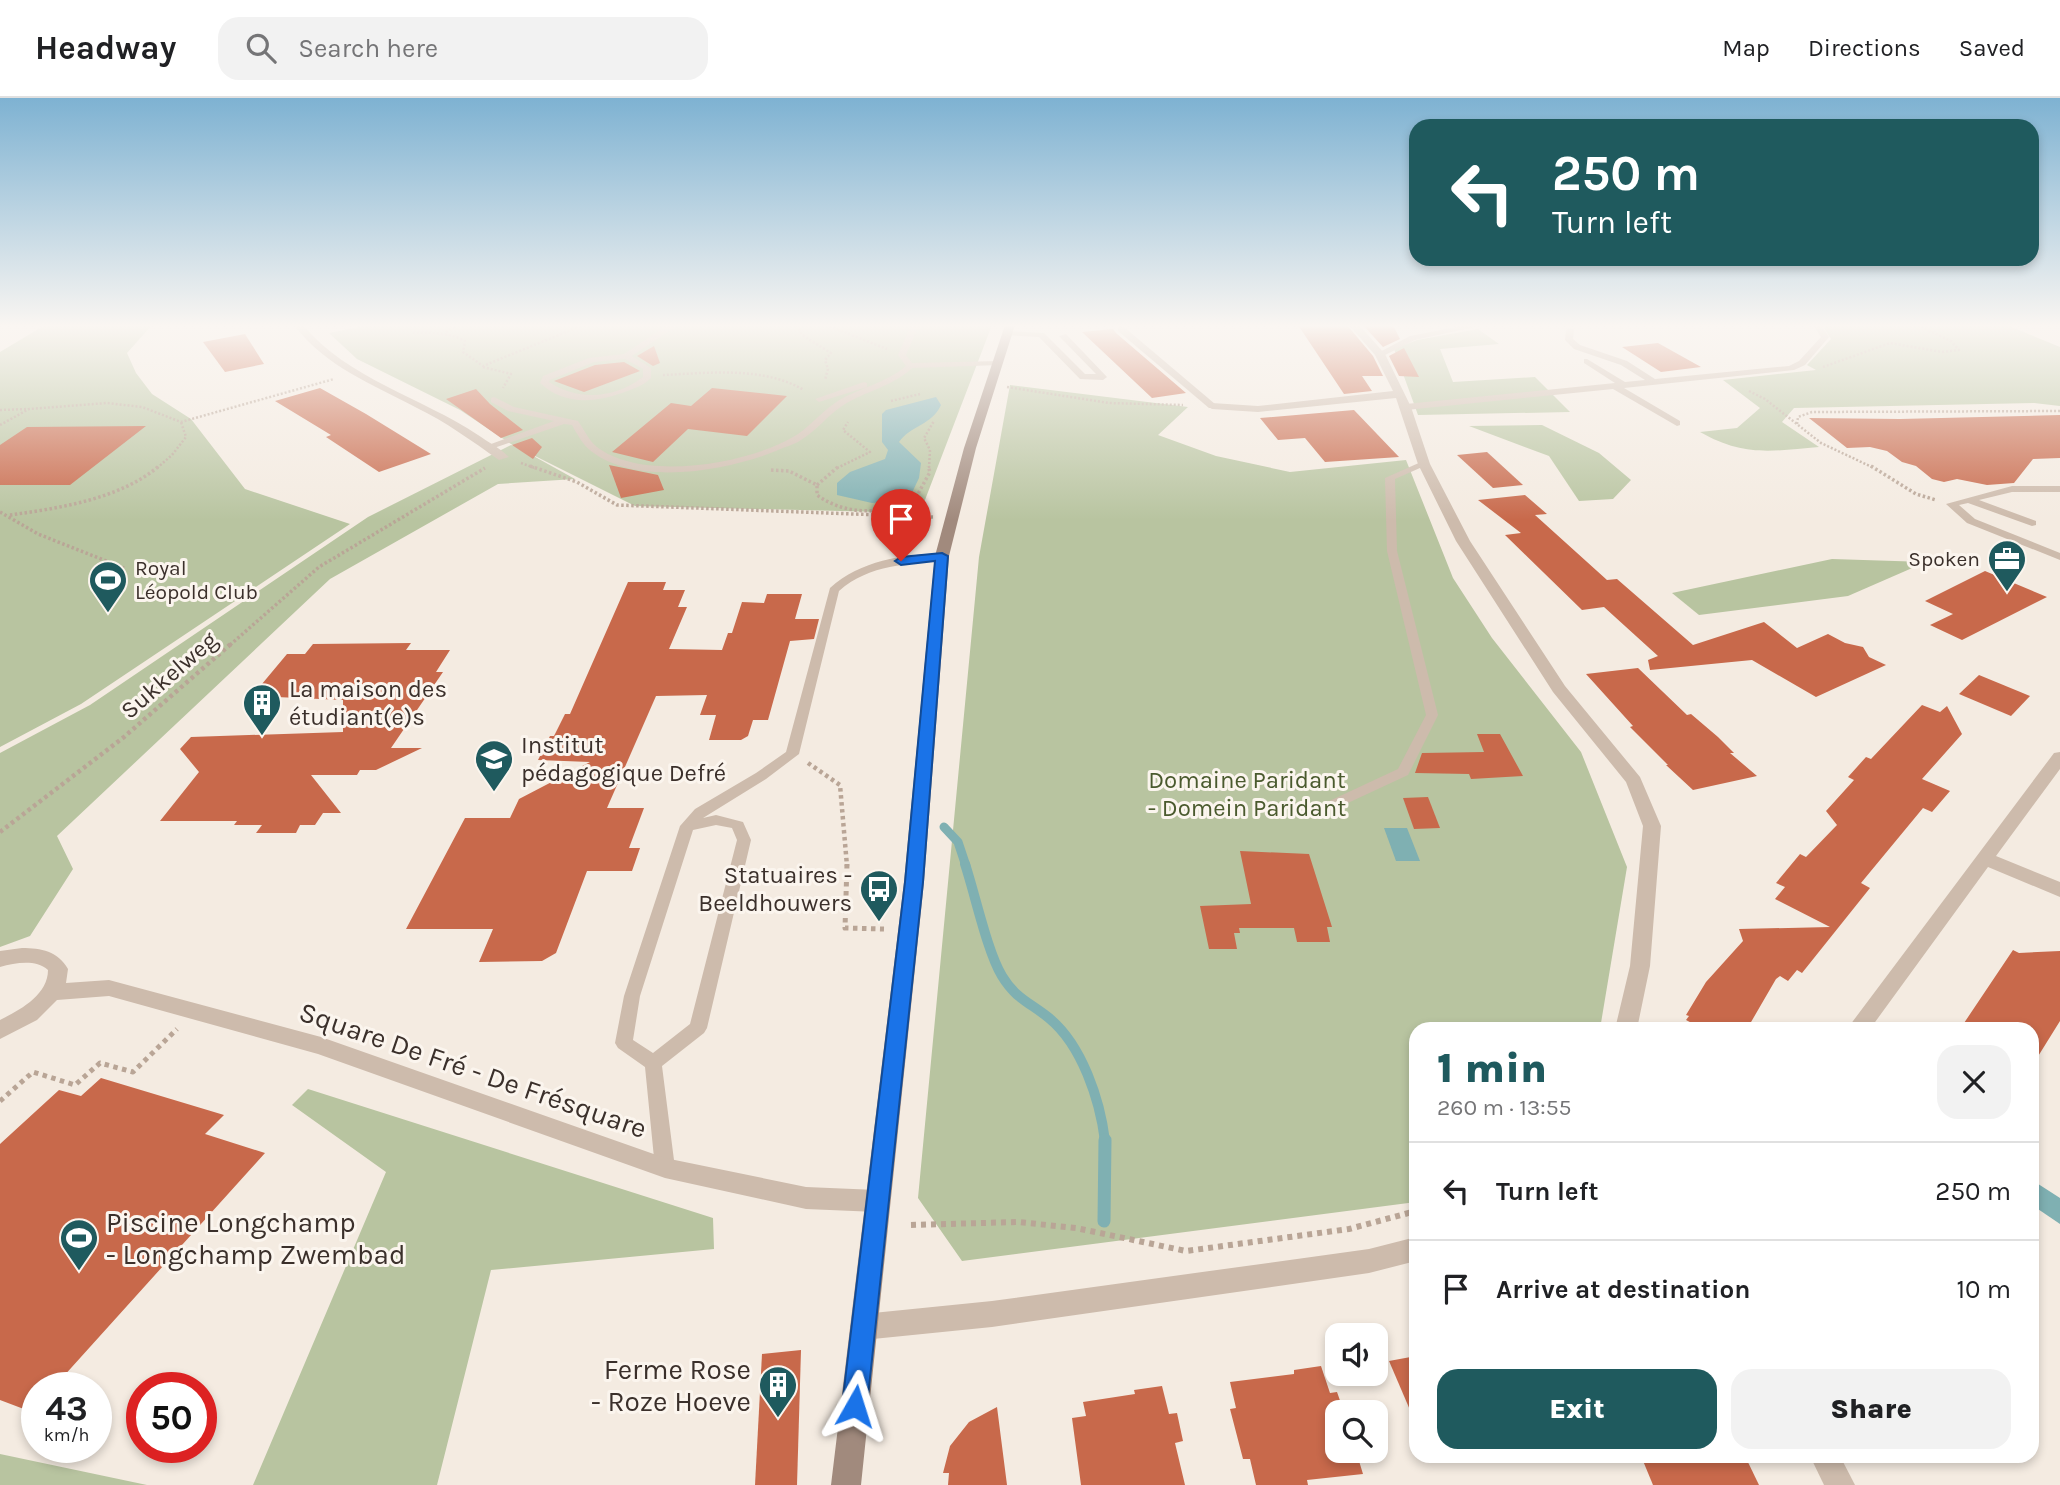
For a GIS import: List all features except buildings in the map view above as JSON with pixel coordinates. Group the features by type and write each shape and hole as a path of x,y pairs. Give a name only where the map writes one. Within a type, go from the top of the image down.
{"main road":[{"path":"846,1485 914,882 942,556 950,518 991,390"}],"street":[{"path":"388,390 439,415 503,457"},
{"path":"1398,390 1424,464 1463,541 1525,642 1559,690 1634,781 1652,826 1640,966 1628,1022"},
{"path":"1212,406 1258,409 1403,400"},
{"path":"1863,1022 2060,757"},
{"path":"1984,858 2060,890"},
{"path":"0,959 30,954 49,959 57,966 58,978 52,992 37,1008 0,1030"},
{"name":"Square De Fré - De Frésquare","path":"52,992 109,988 321,1046 665,1168 806,1198 877,1201"},
{"path":"863,1327 992,1314 1355,1263 1409,1251"},
{"path":"1828,1463 1840,1485"}],"lane":[{"path":"555,390 567,397 589,401 623,390"},
{"path":"819,399 847,390"},
{"path":"494,400 512,409 575,423 591,447 606,457 631,466 685,469 747,459 777,449 797,439 839,404 870,390"},
{"path":"1193,390 1212,406"},
{"path":"1403,400 1562,390"},
{"path":"1625,390 1677,423"},
{"path":"488,447 563,421"},
{"path":"1315,813 1403,772 1432,715 1392,551 1390,478 1424,464"},
{"path":"1951,504 2011,489 2060,489"},
{"path":"1969,500 2032,523"},
{"path":"1951,504 1971,521 2060,557"},
{"path":"665,1168 653,1063 624,1043 632,996 687,826 700,812 792,754 834,590 845,577 916,557 942,556"},
{"path":"653,1063 698,1028 744,840 738,825 716,820 687,826"}],"path":[{"path":"0,410 125,404 142,407 181,422 296,390"},
{"path":"494,400 501,390"},
{"path":"803,390 808,394"},
{"path":"1033,390 1109,403 1212,406"},
{"path":"1746,390 1765,399 1821,443 1873,467 1916,494 1951,504"},
{"path":"0,425 29,409"},
{"path":"1797,424 1798,417 1812,412 2060,411"},
{"path":"822,419 849,420 844,430 870,452 840,465 817,485 817,495 842,508 885,509 914,501 930,472 927,461 930,450 924,438 934,421"},
{"path":"10,515 98,496 134,484 178,453 186,437 181,422"},
{"path":"503,457 577,482 617,505 950,518"},
{"name":"Sukkelweg","path":"0,830 124,737 319,567 503,457"},
{"path":"768,471 789,471 817,485"},
{"path":"0,512 10,515 38,534 124,568"},
{"path":"792,754 840,785 847,868 845,928 886,929"},
{"path":"0,1101 33,1072 75,1085 100,1063 133,1072 165,1041"},
{"path":"911,1225 1018,1222 1076,1228 1186,1251 1349,1229 1409,1213"}],"green space":[{"name":"Royal Léopold Club","path":"0,390 149,390 191,419 245,489 350,524 81,704 0,747"},
{"path":"419,390 967,390 920,513 635,506 519,448 575,479 498,484 330,579 57,836 73,869 30,936 0,947 0,753 90,705 368,517 511,445 514,446 460,410"},
{"name":"Domaine Paridant - Domein Paridant","path":"1009,390 1048,390 1188,407 1158,435 1216,456 1290,472 1406,460 1453,578 1492,638 1581,752 1627,867 1601,1022 1409,1022 1409,1203 962,1261 918,1198 979,557"},
{"path":"1409,390 1548,390 1570,412 1418,415"},
{"path":"1736,390 2060,390 2060,406 2034,403 1794,408 1782,422 1819,447 1786,450 1744,449 1700,432 1737,428 1760,408"},
{"path":"1542,425 1599,453 1631,480 1613,499 1579,501 1549,456 1469,426"},
{"path":"1832,559 1926,562 1848,596 1699,615 1672,593"},
{"path":"308,1089 713,1218 714,1249 491,1270 437,1485 253,1485 386,1172 292,1105"},
{"path":"0,1454 21,1458 21,1463 43,1463 147,1485 0,1485"}],"water":[{"path":"936,397 941,405 937,412 899,442 921,463 919,478 909,499 872,503 837,495 837,483 850,472 885,459 888,450 882,442 882,414 886,410"},
{"path":"1384,828 1407,828 1420,861 1396,861"},
{"path":"2039,1184 2060,1198 2060,1224 2039,1210"}],"waterway":[{"path":"944,827 958,842 966,866"},
{"path":"965,864 986,937 1002,976 1012,990 1049,1018 1071,1043 1094,1091 1105,1141"},
{"path":"1104,1221 1105,1141"}],"place":[{"name":"Spoken","path":"2007,593"},
{"name":"Royal Léopold Club","path":"108,614"},
{"name":"La maison des étudiant(e)s","path":"262,737"},
{"name":"Institut pédagogique Defré","path":"494,793"},
{"name":"Statuaires - Beeldhouwers","path":"879,923"},
{"name":"Piscine Longchamp - Longchamp Zwembad","path":"79,1272"},
{"name":"Ferme Rose - Roze Hoeve","path":"778,1419"}],"route":[{"path":"855,1406 914,882 942,556 916,557 901,561"}]}
